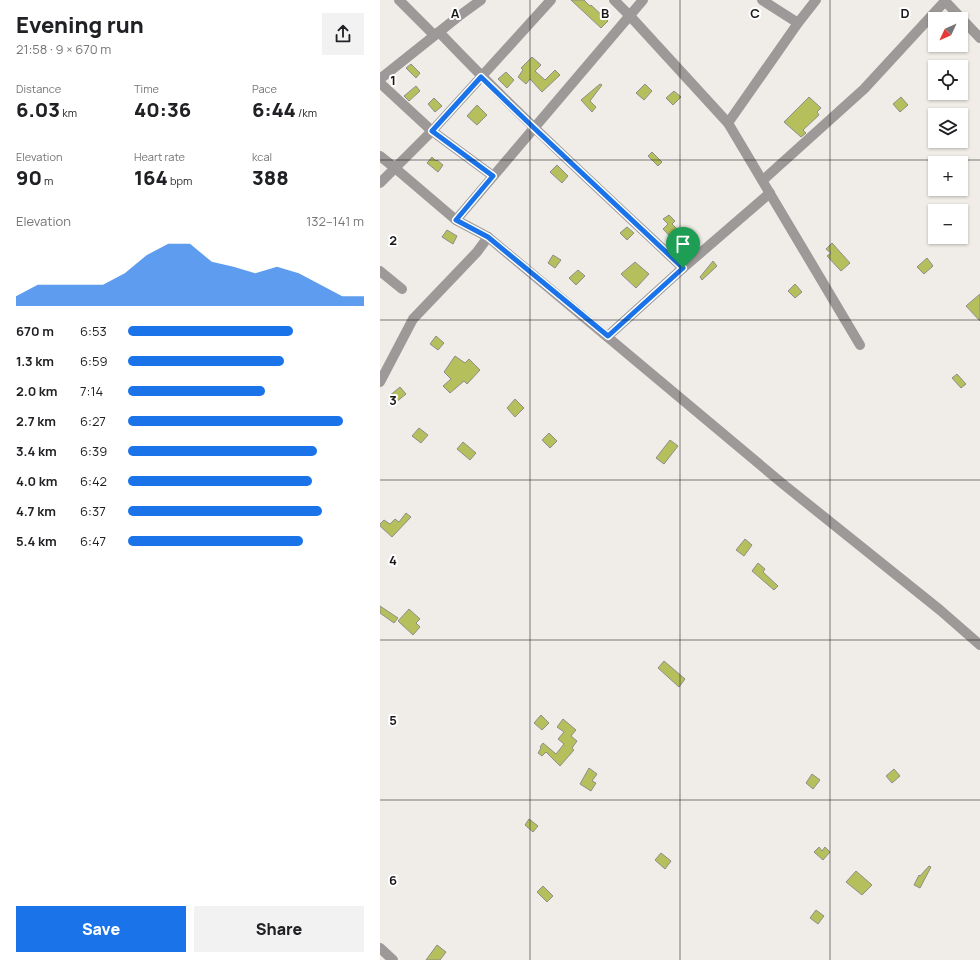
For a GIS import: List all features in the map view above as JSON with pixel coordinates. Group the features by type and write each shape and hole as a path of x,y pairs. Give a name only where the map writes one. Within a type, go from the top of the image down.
{"street":[{"path":"399,0 683,268"},
{"path":"380,79 436,34 482,0"},
{"path":"380,183 432,131 551,0"},
{"path":"614,0 728,123 860,345"},
{"path":"456,220 643,0"},
{"path":"762,0 798,23"},
{"path":"728,123 798,23 816,0"},
{"path":"763,180 864,89 945,0 980,38"},
{"path":"380,83 432,131 493,176"},
{"path":"380,156 456,220 488,237 783,484 940,610 980,645"},
{"path":"608,336 683,268 770,193"},
{"path":"380,382 413,319 477,252 488,237"},
{"path":"380,271 402,289"},
{"path":"380,948 393,960"}],"building":[{"path":"571,0 584,0 608,21 601,28"},
{"path":"532,57 541,65 535,71 545,80 555,70 560,75 542,92 530,79 526,84 518,77 523,70 521,68"},
{"path":"411,64 420,73 416,78 406,68"},
{"path":"506,72 514,80 507,88 498,79"},
{"path":"600,84 602,85 590,101 596,107 592,112 581,100"},
{"path":"645,84 652,91 644,100 636,93"},
{"path":"416,86 420,91 409,101 404,96"},
{"path":"674,91 681,97 673,105 666,98"},
{"path":"809,97 821,108 817,112 819,115 803,130 806,133 801,137 784,122"},
{"path":"901,97 908,105 900,112 893,104"},
{"path":"434,98 442,106 435,112 428,104"},
{"path":"477,105 487,115 477,125 467,116"},
{"path":"652,152 662,162 658,166 648,156"},
{"path":"432,157 443,165 438,172 427,163"},
{"path":"557,165 568,176 562,183 550,172"},
{"path":"669,215 675,221 672,224 691,243 683,250 663,229 668,224 663,219"},
{"path":"627,227 634,233 627,240 620,233"},
{"path":"447,230 457,236 453,244 442,237"},
{"path":"832,243 850,263 841,271 827,256 831,253 826,249"},
{"path":"553,255 561,260 555,268 548,263"},
{"path":"927,258 933,266 924,274 917,267"},
{"path":"713,261 717,266 702,280 700,277"},
{"path":"635,262 649,274 636,288 621,274"},
{"path":"578,270 585,276 576,285 569,278"},
{"path":"795,284 802,292 795,298 788,291"},
{"path":"980,294 980,321 966,306"},
{"path":"436,336 444,343 438,350 430,344"},
{"path":"455,356 465,363 469,359 480,370 467,384 464,381 450,393 443,386 451,379 444,372"},
{"path":"957,374 966,384 961,388 952,378"},
{"path":"400,387 406,394 395,403 388,397"},
{"path":"515,399 524,408 515,417 507,408"},
{"path":"419,428 428,435 421,443 412,436"},
{"path":"549,433 557,441 550,448 542,440"},
{"path":"670,440 678,446 664,464 656,458"},
{"path":"463,442 476,453 470,460 457,449"},
{"path":"406,513 411,517 392,537 380,526 384,520 390,524 395,519 399,522"},
{"path":"745,539 752,545 744,556 736,550"},
{"path":"758,563 765,569 763,572 778,586 774,590 752,571"},
{"path":"380,606 398,618 394,623 380,613"},
{"path":"409,609 420,619 416,623 420,627 413,635 398,621"},
{"path":"664,661 685,679 679,687 658,668"},
{"path":"541,715 549,723 542,730 534,723"},
{"path":"563,719 576,730 571,736 577,741 572,748 574,750 560,766 546,752 542,756 538,753 543,743 556,754 564,744 558,739 564,732 557,727"},
{"path":"589,768 597,774 592,781 596,783 591,791 580,784"},
{"path":"894,769 900,776 892,783 886,776"},
{"path":"812,774 820,780 813,789 806,783"},
{"path":"529,819 538,826 533,832 525,825"},
{"path":"819,847 822,851 825,847 830,852 823,860 814,852"},
{"path":"661,853 671,861 665,869 655,860"},
{"path":"929,866 931,867 920,888 914,885 919,875 920,876"},
{"path":"856,871 872,885 862,895 846,882"},
{"path":"543,886 553,896 547,902 537,892"},
{"path":"816,910 824,916 818,924 810,918"},
{"path":"437,945 446,952 440,960 426,960"}],"route":[{"path":"481,77 683,268 608,336 488,237 456,220 493,176 432,131 481,77"}]}
